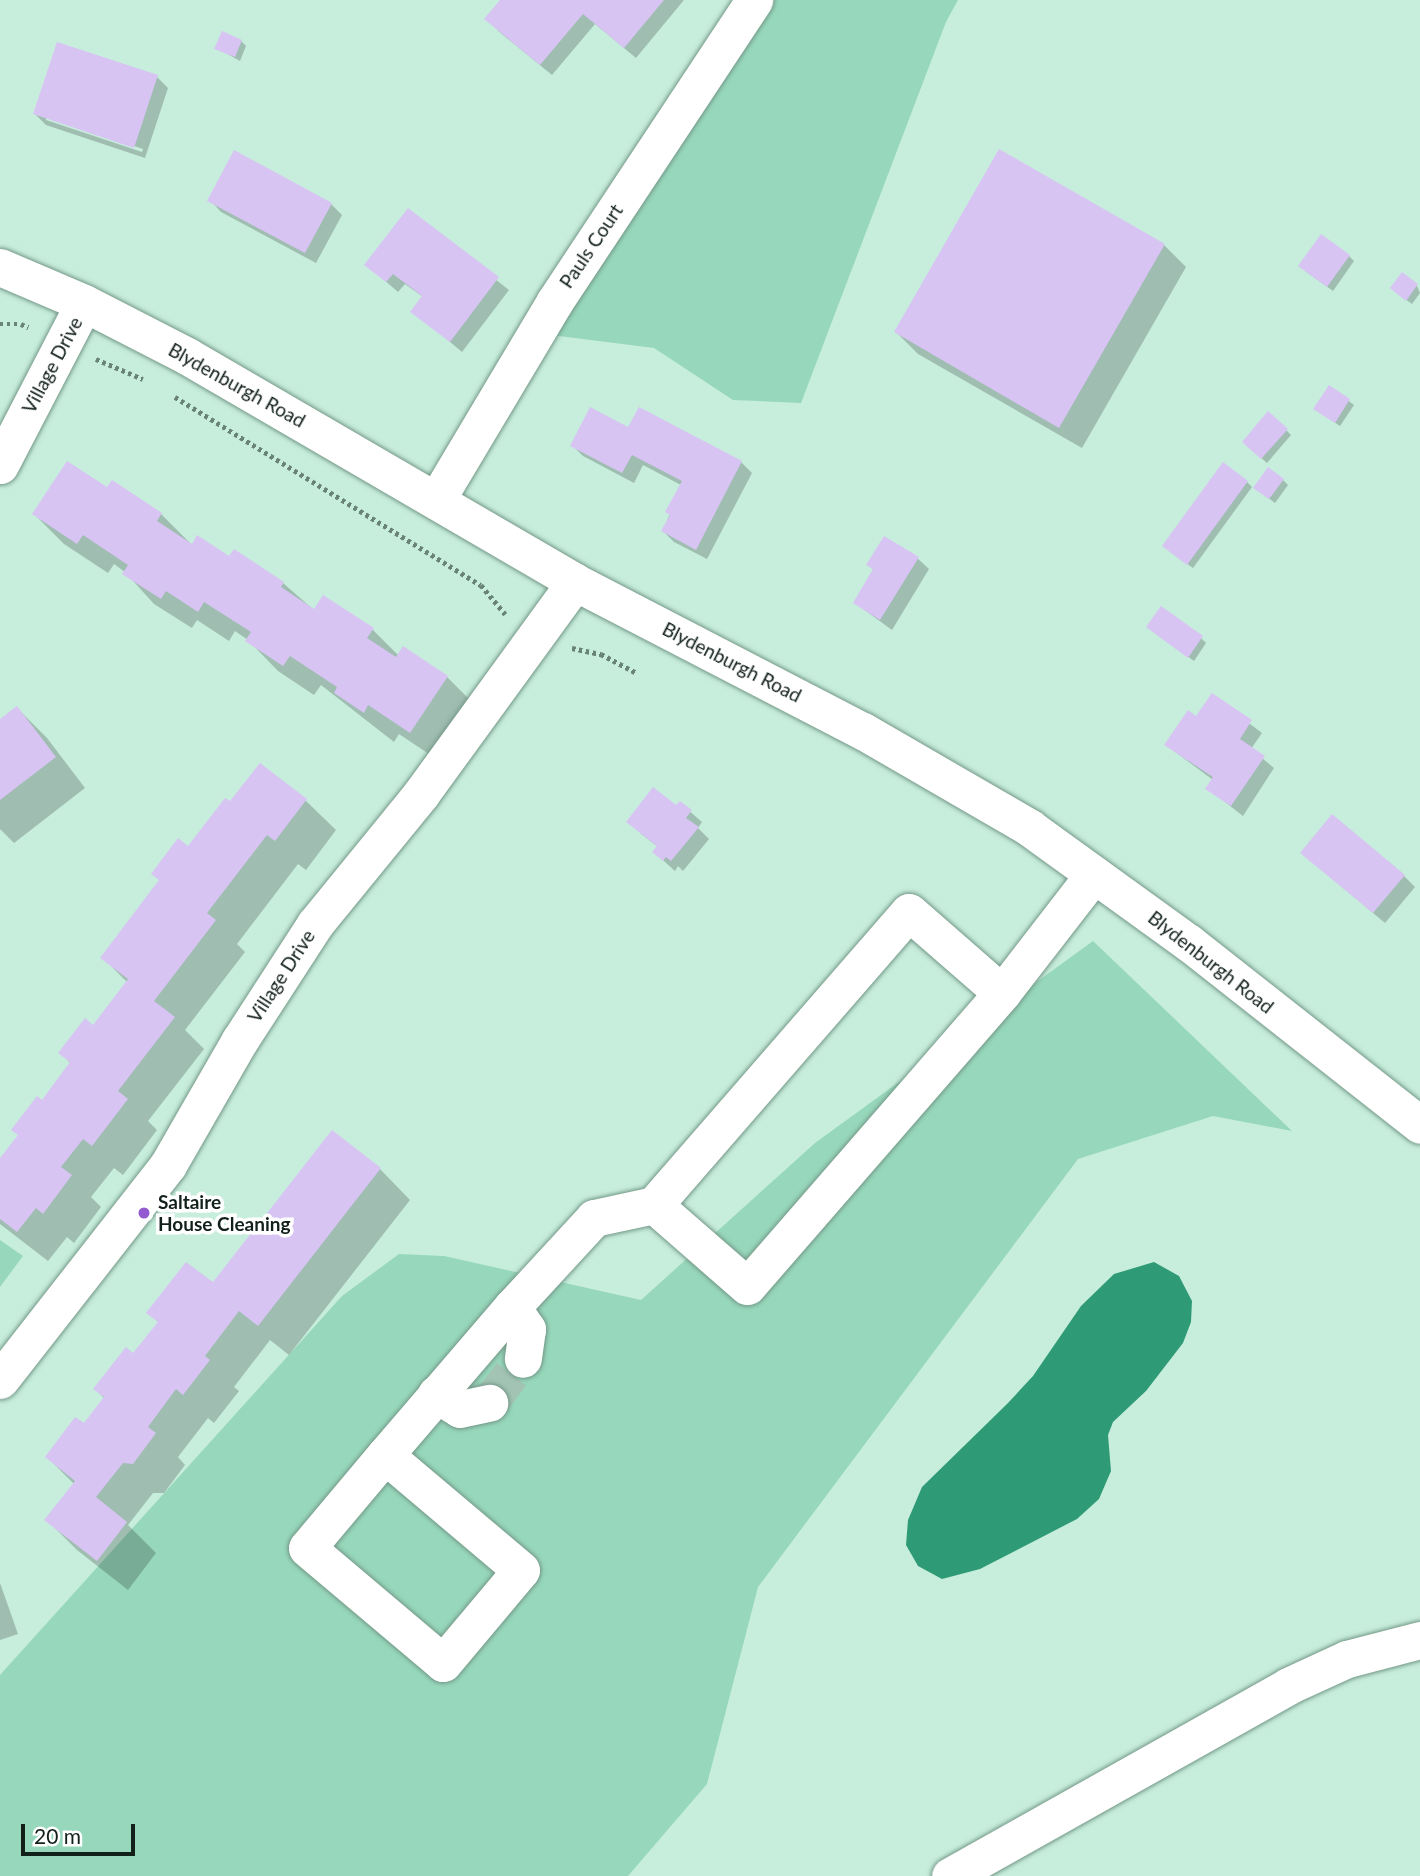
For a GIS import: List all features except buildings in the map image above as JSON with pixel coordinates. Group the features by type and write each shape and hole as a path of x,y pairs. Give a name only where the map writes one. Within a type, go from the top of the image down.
{"street":[{"name":"Pauls Court","path":"437,499 555,301 754,0"},
{"name":"Blydenburgh Road","path":"0,267 84,303 187,356 437,499 575,582 863,731 1030,828 1189,943 1420,1125"},
{"name":"Village Drive","path":"0,465 84,303"},
{"name":"Village Drive","path":"0,1380 168,1165 240,1040 315,924 421,794 575,582"},
{"path":"654,1205 747,1286 1002,993 1094,874"},
{"path":"385,1455 521,1570 443,1663 307,1548 436,1394 594,1217 654,1205 909,912 1002,993"},
{"path":"512,1307 527,1329 523,1359"},
{"path":"436,1394 460,1409 489,1403"},
{"path":"950,1876 1288,1686 1347,1659 1420,1640"}],"path":[{"path":"0,324 21,324 155,384"},
{"path":"167,392 481,585 498,608 538,632 569,648 601,654 636,673"}],"shaded area":[{"path":"770,0 958,0 946,22 801,403 733,400 654,348 551,335"},
{"path":"1093,941 1292,1131 1213,1116 1078,1159 758,1587 707,1784 628,1876 0,1876 0,1675 342,1296 399,1254 444,1256 641,1300 815,1143"},
{"path":"0,1240 23,1256 0,1287"},
{"path":"1154,1262 1179,1276 1192,1301 1191,1322 1183,1343 1146,1391 1113,1422 1108,1435 1111,1471 1099,1499 1077,1519 980,1569 942,1579 918,1566 906,1545 908,1520 922,1487 1033,1376 1081,1306 1114,1274"}],"tunnel":[{"path":"489,1403 523,1359"}],"place":[{"name":"Saltaire House Cleaning","path":"144,1213"}]}
